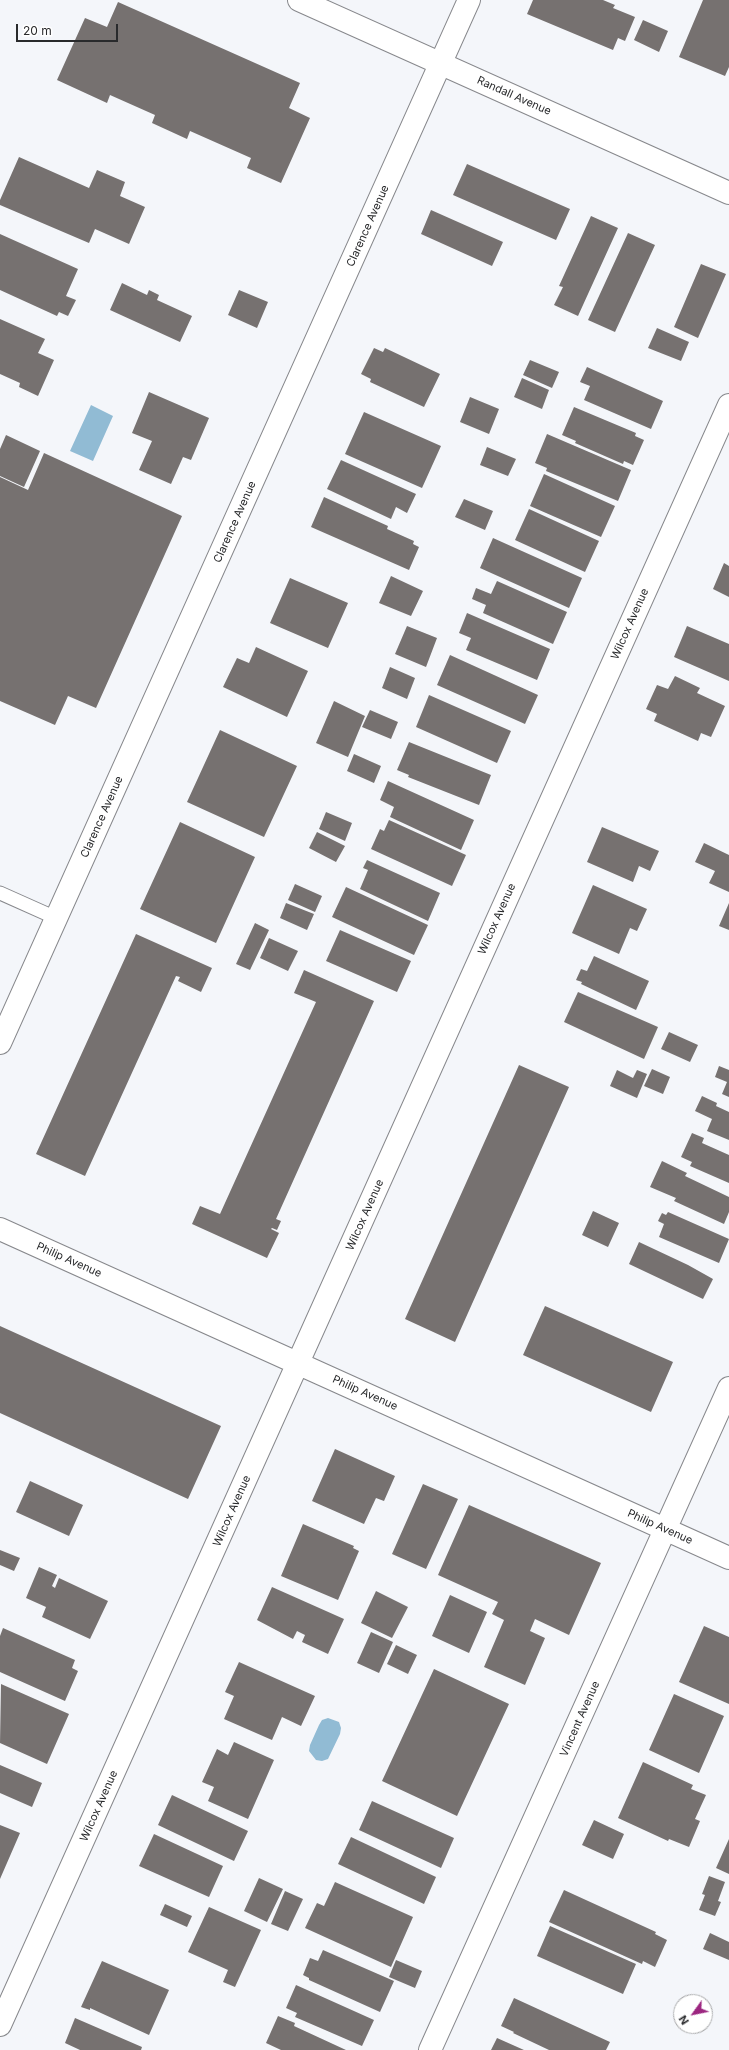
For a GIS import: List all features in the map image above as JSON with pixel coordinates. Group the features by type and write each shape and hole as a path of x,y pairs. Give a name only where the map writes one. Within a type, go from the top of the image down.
{"street":[{"name":"Randall Avenue","path":"299,0 729,193"},
{"name":"Clarence Avenue","path":"0,1043 469,0"},
{"name":"Wilcox Avenue","path":"0,2025 729,405"},
{"name":"Philip Avenue","path":"0,1229 729,1558"},
{"name":"Vincent Avenue","path":"430,2050 729,1388"}],"lane":[{"path":"0,893 56,918"}],"water":[{"path":"91,405 113,416 93,461 70,451"},
{"path":"328,1718 339,1722 341,1728 340,1734 328,1759 322,1761 316,1760 309,1751 310,1745 322,1720"}],"building":[{"path":"533,0 603,0 615,5 613,8 635,17 625,41 618,38 613,50 527,14"},
{"path":"703,0 729,0 729,67 725,76 679,57"},
{"path":"118,2 300,83 289,108 310,118 281,183 247,168 251,158 190,131 187,139 152,123 155,115 110,95 107,103 57,80 85,18 107,27"},
{"path":"643,20 668,31 659,52 634,40"},
{"path":"19,157 89,188 97,170 125,182 120,196 145,207 129,244 95,229 89,243 0,205 0,200"},
{"path":"467,164 570,209 556,240 453,195"},
{"path":"431,210 503,242 492,266 421,234"},
{"path":"591,216 618,228 578,316 554,305 563,287 559,286"},
{"path":"628,233 655,245 615,332 588,320"},
{"path":"0,234 78,269 66,296 76,300 68,316 59,312 57,316 0,290"},
{"path":"701,264 726,274 698,338 674,327"},
{"path":"122,283 147,295 149,290 159,295 157,300 192,316 180,342 110,310"},
{"path":"239,290 268,302 257,328 228,315"},
{"path":"0,319 45,339 38,353 54,360 38,396 19,387 20,383 0,374"},
{"path":"657,328 689,342 681,361 648,348"},
{"path":"374,348 383,352 385,348 440,374 424,407 370,382 371,379 361,374"},
{"path":"530,360 559,372 552,388 523,375"},
{"path":"587,367 663,401 651,429 584,400 590,386 580,382"},
{"path":"522,378 549,390 542,409 514,397"},
{"path":"149,392 209,418 191,460 183,457 171,484 139,470 152,441 132,433"},
{"path":"470,397 499,409 489,434 460,422"},
{"path":"574,407 636,433 635,436 644,440 633,465 624,461 623,464 575,443 576,441 562,435"},
{"path":"364,412 441,446 422,488 345,454"},
{"path":"547,434 631,470 618,501 546,471 547,468 535,463"},
{"path":"6,435 40,451 24,487 0,476 0,449"},
{"path":"487,447 516,459 508,476 480,465"},
{"path":"44,453 182,516 96,708 68,696 55,725 0,701 0,477 28,490"},
{"path":"341,460 416,494 407,513 396,507 391,519 327,489"},
{"path":"544,474 615,506 601,537 530,506"},
{"path":"324,497 388,526 387,529 414,541 413,544 419,547 409,570 311,527"},
{"path":"464,499 493,511 485,530 455,517"},
{"path":"529,509 599,541 585,572 515,540"},
{"path":"493,538 582,578 569,608 480,568"},
{"path":"724,563 729,566 729,597 713,589"},
{"path":"391,576 423,591 411,616 379,603"},
{"path":"290,578 348,603 328,648 270,623"},
{"path":"497,581 567,612 553,644 483,613 486,605 472,599 476,588 491,594"},
{"path":"467,613 550,649 537,680 466,650 471,638 459,633"},
{"path":"407,626 437,638 426,667 395,654"},
{"path":"687,626 729,644 729,681 674,657"},
{"path":"256,647 308,671 287,717 223,687 237,658 249,663"},
{"path":"450,655 538,695 525,724 437,685"},
{"path":"390,667 415,678 407,699 382,688"},
{"path":"675,676 700,688 697,693 725,706 711,737 701,733 698,741 654,721 657,714 646,709 657,685 668,689"},
{"path":"429,695 511,731 497,763 416,727"},
{"path":"334,701 365,716 348,757 316,743"},
{"path":"370,710 398,722 391,739 362,727"},
{"path":"220,730 297,766 264,837 187,802"},
{"path":"409,742 491,775 479,805 408,777 409,775 397,770"},
{"path":"354,754 381,766 374,783 347,771"},
{"path":"388,781 474,820 461,850 390,817 394,807 380,800"},
{"path":"326,812 352,823 345,841 319,829"},
{"path":"389,820 466,855 452,886 371,849 380,829 384,831"},
{"path":"180,822 255,857 216,943 140,909"},
{"path":"602,827 659,851 650,871 639,866 633,882 587,862"},
{"path":"317,832 345,846 336,862 309,848"},
{"path":"704,843 729,855 729,892 709,883 715,871 695,862"},
{"path":"367,860 440,893 428,921 360,889 368,870 363,868"},
{"path":"295,884 322,896 315,912 288,900"},
{"path":"593,885 647,909 637,931 630,928 619,954 572,933"},
{"path":"346,887 428,925 414,955 332,917"},
{"path":"286,903 314,914 307,930 280,918"},
{"path":"729,903 729,930 719,926"},
{"path":"255,923 269,930 250,970 236,964"},
{"path":"340,930 411,961 397,992 326,961"},
{"path":"136,934 212,968 201,992 178,981 180,977 176,976 85,1176 36,1154"},
{"path":"269,938 298,951 288,971 260,958"},
{"path":"594,956 649,981 636,1010 581,984 582,982 576,980 581,969 587,971"},
{"path":"304,970 374,1001 276,1219 281,1221 277,1230 271,1229 279,1233 267,1258 192,1224 200,1206 220,1214 316,1002 294,993"},
{"path":"578,992 658,1027 644,1059 564,1022"},
{"path":"669,1032 698,1045 690,1062 661,1049"},
{"path":"519,1065 569,1087 455,1342 405,1319"},
{"path":"719,1066 729,1070 729,1097 722,1094 727,1082 715,1077"},
{"path":"652,1069 670,1077 663,1094 644,1086"},
{"path":"617,1070 633,1078 637,1070 647,1074 637,1098 610,1086"},
{"path":"702,1096 717,1103 716,1106 729,1112 729,1140 707,1131 712,1119 695,1111"},
{"path":"692,1133 704,1138 702,1143 729,1155 729,1183 690,1166 692,1162 681,1157"},
{"path":"662,1161 687,1173 685,1176 729,1197 729,1212 724,1224 674,1201 676,1198 650,1187"},
{"path":"593,1211 619,1223 608,1247 582,1235"},
{"path":"668,1212 729,1239 719,1263 659,1237 664,1224 658,1221 662,1213 666,1215"},
{"path":"639,1242 688,1265 713,1279 703,1299 629,1264"},
{"path":"545,1306 673,1362 651,1412 523,1355"},
{"path":"0,1326 221,1426 188,1499 0,1413"},
{"path":"335,1449 395,1476 384,1501 376,1498 364,1524 312,1501"},
{"path":"30,1481 83,1505 69,1536 16,1512"},
{"path":"423,1484 458,1499 426,1569 392,1554"},
{"path":"469,1505 601,1563 569,1635 535,1619 530,1631 545,1638 525,1685 484,1667 504,1620 492,1614 498,1602 438,1575"},
{"path":"303,1524 354,1546 353,1548 359,1551 338,1600 281,1576"},
{"path":"0,1550 20,1558 14,1571 0,1565"},
{"path":"39,1567 57,1575 52,1586 55,1588 59,1578 108,1601 90,1639 42,1617 46,1607 26,1598"},
{"path":"272,1587 344,1619 328,1654 302,1642 305,1635 297,1631 293,1639 257,1620"},
{"path":"376,1591 408,1607 392,1638 361,1623"},
{"path":"450,1595 487,1612 469,1653 432,1636"},
{"path":"704,1626 729,1637 729,1704 679,1682"},
{"path":"3,1628 75,1660 72,1668 78,1671 65,1701 0,1672 0,1636"},
{"path":"371,1632 393,1642 379,1673 357,1663"},
{"path":"396,1645 417,1655 408,1674 387,1664"},
{"path":"239,1662 315,1696 301,1726 282,1717 272,1740 224,1719 234,1696 225,1692"},
{"path":"434,1669 509,1704 457,1816 382,1781"},
{"path":"1,1684 69,1714 47,1764 0,1743"},
{"path":"674,1694 724,1716 699,1773 649,1750"},
{"path":"234,1742 274,1760 248,1819 208,1801 214,1787 202,1782 217,1749 228,1755"},
{"path":"643,1762 693,1785 691,1789 706,1795 695,1819 700,1821 689,1847 669,1839 668,1841 618,1818"},
{"path":"0,1765 42,1783 32,1807 0,1793"},
{"path":"172,1795 248,1831 234,1861 158,1825"},
{"path":"372,1801 454,1838 441,1868 359,1830"},
{"path":"594,1820 624,1834 613,1859 582,1845"},
{"path":"0,1825 20,1833 0,1879"},
{"path":"154,1834 223,1866 209,1897 139,1866"},
{"path":"351,1837 436,1877 424,1904 338,1864"},
{"path":"729,1839 729,1874 716,1868"},
{"path":"709,1876 725,1882 718,1901 721,1902 715,1916 699,1910 705,1895 702,1894"},
{"path":"259,1878 283,1889 267,1922 244,1911"},
{"path":"335,1882 413,1917 391,1967 305,1928 317,1903 324,1906"},
{"path":"564,1890 656,1932 655,1934 667,1940 655,1967 643,1961 642,1964 549,1922"},
{"path":"285,1891 303,1899 288,1931 271,1924"},
{"path":"165,1904 192,1916 187,1927 160,1915"},
{"path":"209,1907 261,1930 235,1987 223,1982 228,1970 188,1952"},
{"path":"550,1926 636,1964 623,1994 537,1956"},
{"path":"710,1933 729,1942 729,1960 703,1949"},
{"path":"323,1950 394,1981 380,2012 309,1980 309,1978 303,1975 310,1958 318,1961"},
{"path":"396,1960 422,1971 415,1988 389,1977"},
{"path":"102,1961 169,1990 149,2035 90,2008 90,2010 81,2007"},
{"path":"296,1985 374,2020 362,2046 295,2017 297,2013 286,2008"},
{"path":"514,1998 610,2042 606,2050 549,2050 513,2033 514,2032 501,2026"},
{"path":"278,2016 295,2023 294,2026 346,2050 281,2050 266,2043"},
{"path":"75,2018 142,2047 141,2050 80,2050 65,2043"},
{"path":"497,2038 524,2050 491,2050"}]}
